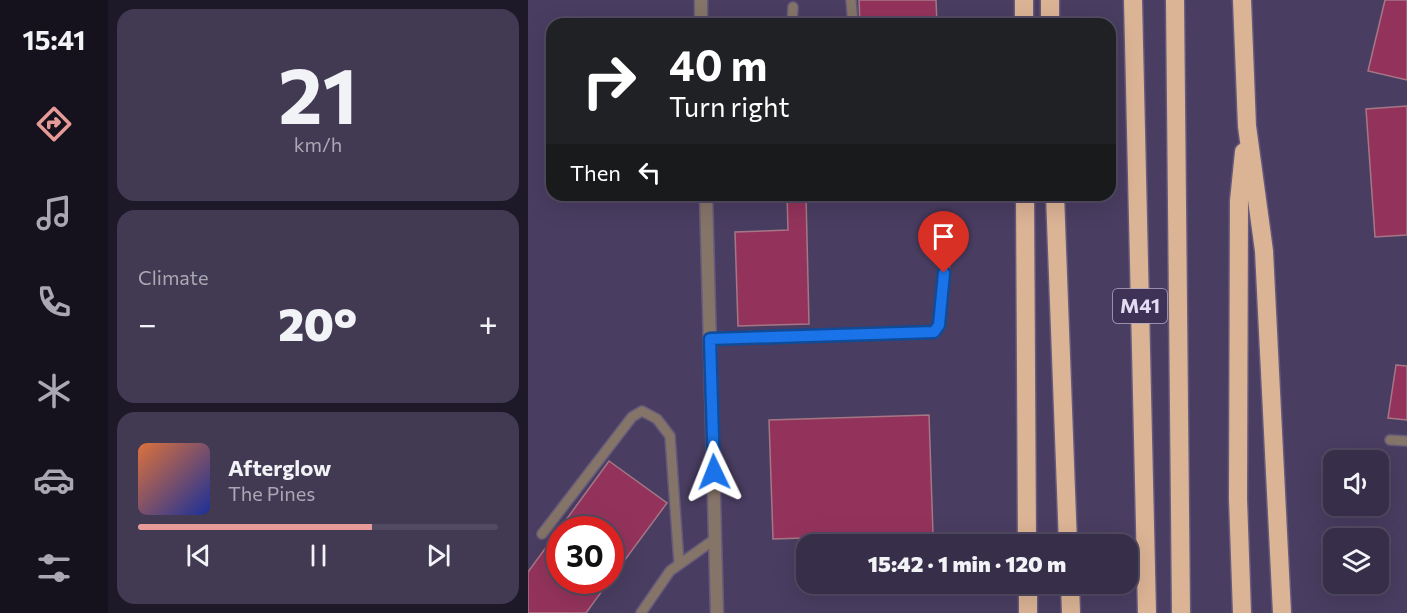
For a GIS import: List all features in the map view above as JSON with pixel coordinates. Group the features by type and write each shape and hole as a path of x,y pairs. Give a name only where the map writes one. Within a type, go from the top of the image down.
{"highway":[{"path":"1024,0 1024,18"},
{"path":"1050,0 1050,18"},
{"name":"M41","path":"1133,0 1147,613"},
{"name":"M41","path":"1175,0 1181,613"},
{"path":"1242,0 1247,126 1264,251 1282,613"},
{"path":"1242,613 1238,499 1239,201 1247,126"},
{"path":"1025,201 1027,534"},
{"path":"1055,201 1068,534"},
{"path":"1028,594 1028,613"},
{"path":"1070,594 1071,613"}],"street":[{"path":"701,0 701,18"},
{"path":"706,201 717,613"}],"lane":[{"path":"851,0 852,18"},
{"path":"792,18 793,7"},
{"path":"710,339 934,332 939,325 948,235"},
{"path":"542,534 632,417 642,411 657,419 670,436 679,563"},
{"path":"1390,441 1407,441"},
{"path":"641,613 679,563 715,538"}],"building":[{"path":"859,0 936,0 937,18 860,18"},
{"path":"1385,0 1407,0 1407,80 1368,71"},
{"path":"1407,106 1407,235 1375,237 1366,109"},
{"path":"787,201 806,201 809,324 738,326 735,232 788,230"},
{"path":"1396,365 1407,366 1407,420 1388,418"},
{"path":"929,415 933,534 796,534 796,538 773,539 769,420"},
{"path":"609,461 667,503 624,561 624,516 569,516"},
{"path":"546,547 546,594 600,594 586,613 528,613 528,572"}],"route":[{"path":"714,472 710,339 934,332 939,325 944,273"}]}
